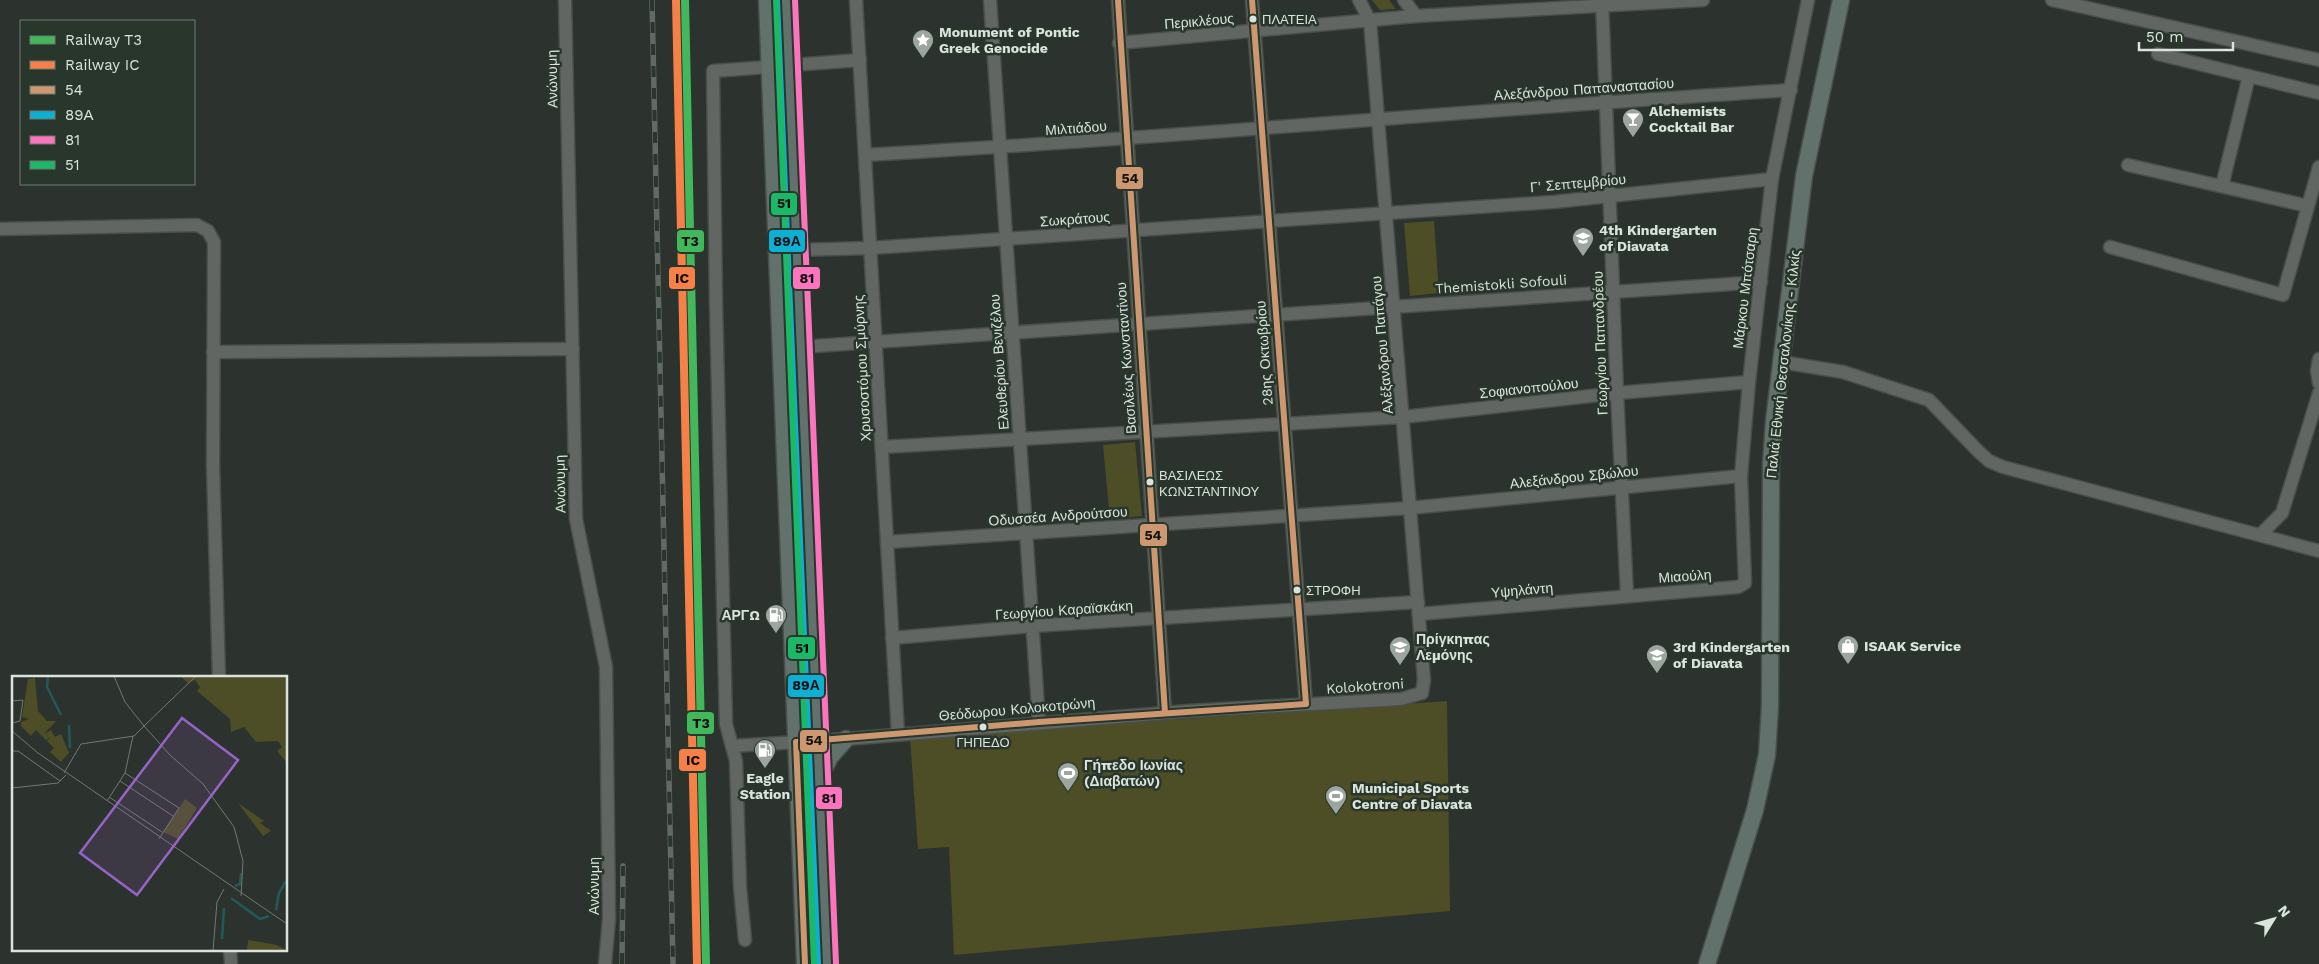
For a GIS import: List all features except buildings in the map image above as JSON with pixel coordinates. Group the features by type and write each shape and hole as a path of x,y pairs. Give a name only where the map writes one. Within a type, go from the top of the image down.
{"main road":[{"path":"767,0 805,964"},
{"path":"786,0 827,964"},
{"name":"Παλιά Εθνική Θεσσαλονίκης - Κιλκίς","path":"1707,964 1755,810 1767,755 1770,706 1771,465 1781,362 1804,176 1841,0"},
{"path":"819,779 830,757 846,739"}],"street":[{"name":"Ανώνυμη","path":"565,0 576,519 606,667 609,919 605,964"},
{"name":"Χρυσοστόμου Σμύρνης","path":"856,0 898,734"},
{"name":"Ελευθερίου Βενιζέλου","path":"990,0 1039,722"},
{"name":"Βασιλέως Κωνσταντίνου","path":"1118,0 1119,43 1166,713"},
{"name":"28ης Οκτωβρίου","path":"1252,0 1306,704"},
{"name":"Αλέξανδρου Παπάγου","path":"1359,0 1370,20 1419,608 1424,690"},
{"path":"1404,0 1416,16"},
{"name":"Περικλέους","path":"1119,43 1416,16 1602,4 1704,0"},
{"name":"Μάρκου Μπότσαρη","path":"1745,583 1741,476 1749,382 1772,179 1808,0"},
{"path":"2052,0 2319,60"},
{"name":"Γεωργίου Παπανδρέου","path":"1602,4 1627,595"},
{"path":"2158,54 2319,94"},
{"path":"745,940 740,887 736,761 726,724 716,311 713,70 860,60"},
{"path":"2222,186 2249,76"},
{"name":"Αλεξάνδρου Παπαναστασίου","path":"1378,120 1605,101 1791,90"},
{"name":"Μιλτιάδου","path":"865,155 1127,140 1378,120"},
{"path":"2128,165 2308,206"},
{"path":"2110,248 2283,295 2319,168"},
{"name":"Γ' Σεπτεμβρίου","path":"1386,212 1553,202 1772,179"},
{"name":"Σωκράτους","path":"796,250 870,248 1386,212"},
{"path":"0,229 197,225 208,231 214,242 215,578 219,676"},
{"name":"Themistokli Sofouli","path":"800,347 1761,282"},
{"path":"213,352 573,349"},
{"path":"2319,359 2317,372 2319,383"},
{"path":"1781,362 1843,372 1929,400 1978,451 1989,461 2002,467 2319,551"},
{"name":"Σοφιανοπούλου","path":"882,447 1403,417 1617,393 1749,382"},
{"path":"2260,535 2282,513 2319,393"},
{"name":"Αλεξάνδρου Σβώλου","path":"1410,508 1741,476"},
{"name":"Οδυσσέα Ανδρούτσου","path":"887,542 1410,508"},
{"name":"Μιαούλη","path":"1627,595 1738,587 1745,583"},
{"name":"Υψηλάντη","path":"1419,608 1627,595"},
{"name":"Γεωργίου Καραϊσκάκη","path":"892,638 1032,626 1299,608 1419,608"},
{"name":"Kolokotroni","path":"1306,704 1401,699 1420,695 1424,690"},
{"name":"Θεόδωρου Κολοκοτρώνη","path":"732,746 846,739 1039,722 1306,704"}],"shaded area":[{"path":"1372,0 1389,0 1396,9 1380,10"},
{"path":"1434,221 1439,293 1410,296 1404,223"},
{"path":"1135,442 1142,516 1110,519 1103,445"},
{"path":"1447,701 1450,911 954,955 949,847 918,849 910,738"}],"railway":[{"path":"652,0 673,964"},
{"path":"622,964 623,866"}],"rail line":[{"name":"IC","path":"676,0 697,964"},
{"name":"T3","path":"685,0 706,964"}],"transit line":[{"name":"51","path":"776,0 814,964"},
{"name":"89Α","path":"777,0 818,964"},
{"name":"81","path":"795,0 836,964"},
{"name":"54","path":"1118,0 1165,713"},
{"name":"54","path":"805,964 796,742 1039,722 1306,704 1252,0"}],"place":[{"name":"ΠΛΑΤΕΙΑ","path":"1253,19"},
{"name":"Monument of Pontic Greek Genocide","path":"923,59"},
{"name":"Alchemists Cocktail Bar","path":"1633,138"},
{"name":"4th Kindergarten of Diavata","path":"1583,257"},
{"name":"ΒΑΣΙΛΕΩΣ ΚΩΝΣΤΑΝΤΙΝΟΥ","path":"1150,482"},
{"name":"ΣΤΡΟΦΗ","path":"1297,590"},
{"name":"ΑΡΓΩ","path":"776,634"},
{"name":"ISAAK Service","path":"1848,665"},
{"name":"Πρίγκηπας Λεμόνης","path":"1400,666"},
{"name":"3rd Kindergarten of Diavata","path":"1657,674"},
{"name":"ΓΗΠΕΔΟ","path":"983,727"},
{"name":"Eagle Station","path":"765,769"},
{"name":"Γήπεδο Ιωνίας (Διαβατών)","path":"1068,792"},
{"name":"Municipal Sports Centre of Diavata","path":"1336,815"}]}
